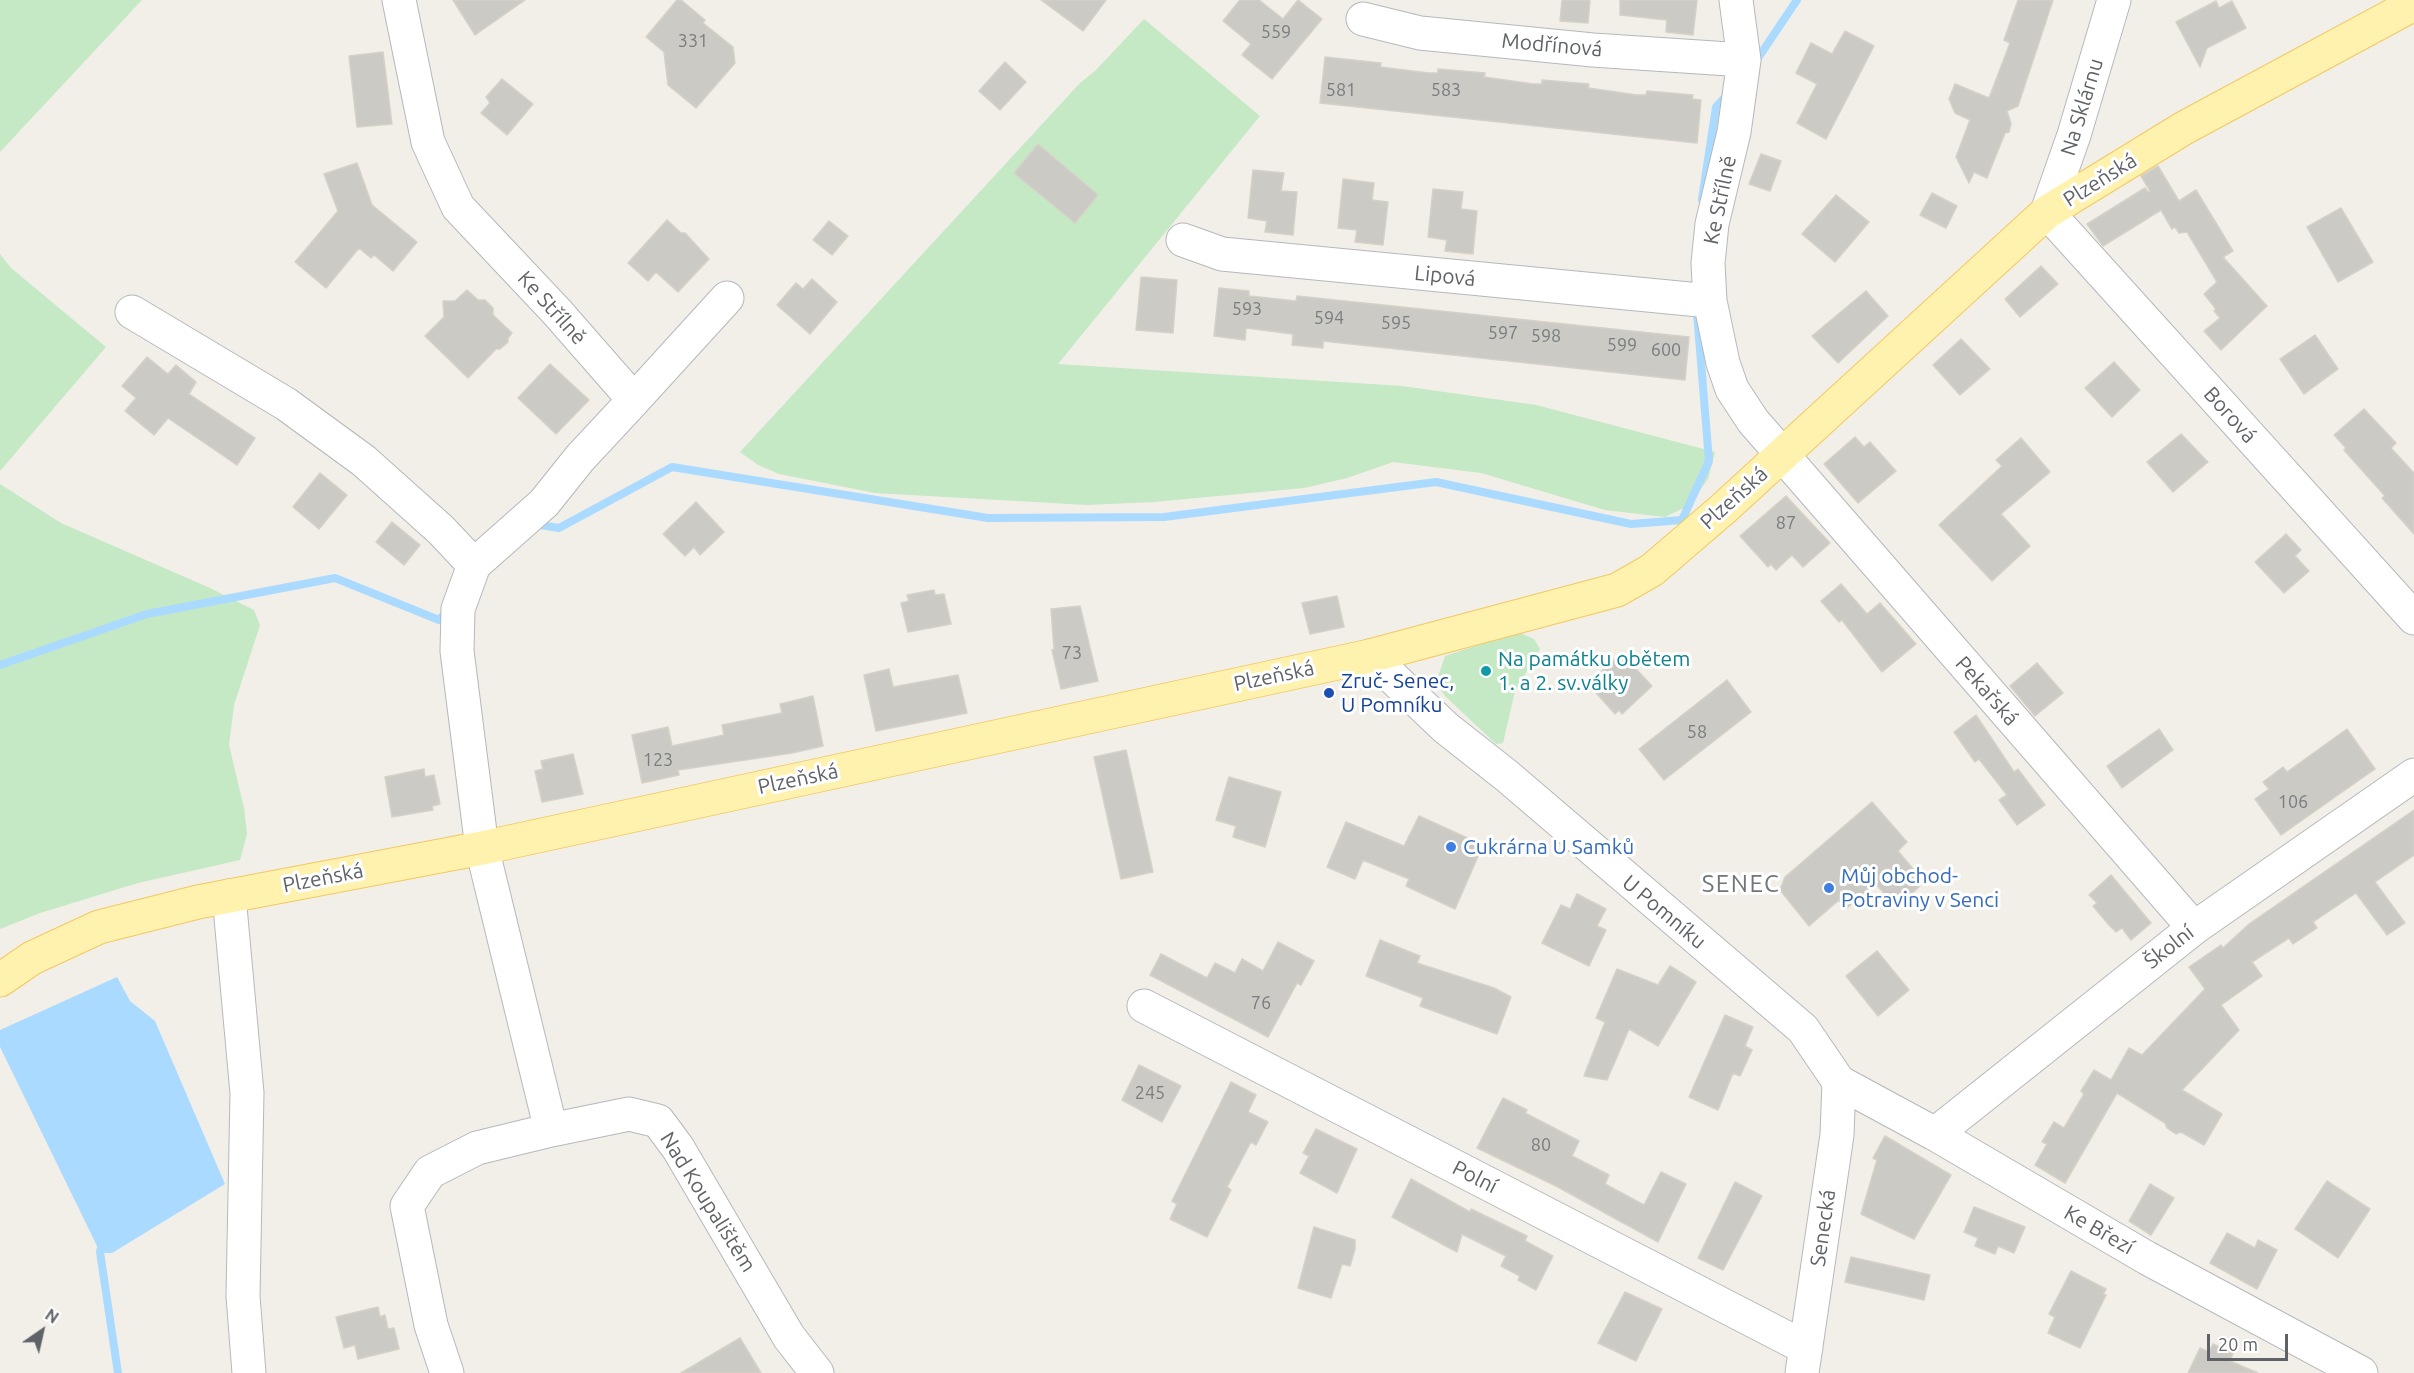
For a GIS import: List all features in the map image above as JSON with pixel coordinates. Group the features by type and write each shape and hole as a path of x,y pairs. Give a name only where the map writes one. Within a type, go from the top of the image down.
{"main road":[{"name":"Plzeňská","path":"0,980 32,958 99,927 229,896 482,848 1370,656 1617,590 1652,570 2047,212 2184,128 2414,4"}],"street":[{"name":"Ke Střílně","path":"399,0 428,142 458,207 557,312 634,400"},
{"name":"Ke Střílně","path":"1736,0 1744,60 1734,132 1709,243 1710,301 1725,369 1732,389 1753,422 1781,454"},
{"name":"Na Sklárnu","path":"2047,212 2074,135 2114,0"},
{"name":"Modřínová","path":"1363,19 1420,33 1593,50 1744,60"},
{"name":"Borová","path":"2047,212 2414,618"},
{"name":"Lipová","path":"1183,240 1222,254 1710,301"},
{"path":"551,1130 482,848 457,651 458,609 474,565 544,503 580,458 727,298"},
{"path":"132,312 286,404 364,461 441,530 474,565"},
{"name":"Pekařská","path":"1781,454 2194,928"},
{"name":"U Pomníku","path":"1370,656 1446,728 1507,776 1803,1029 1839,1082"},
{"name":"Školní","path":"1935,1134 2194,928 2414,775"},
{"path":"229,896 247,1093 243,1296 249,1373"},
{"name":"Polní","path":"1144,1006 1804,1360"},
{"name":"Ke Březí","path":"1839,1082 1935,1134 2146,1258 2361,1373"},
{"name":"Senecká","path":"1804,1360 1836,1135 1839,1082"},
{"name":"Nad Koupalištěm","path":"447,1373 431,1325 407,1206 430,1172 477,1148 629,1114 658,1121 678,1148 789,1337 817,1373"}],"green space":[{"path":"0,0 142,0 0,152"},
{"path":"1144,19 1260,116 1058,364 1402,386 1536,405 1715,452 1708,479 1688,506 1665,517 1605,510 1481,473 1393,462 1347,478 1304,488 1154,502 1087,505 875,493 779,474 758,465 740,452 1080,83 1095,71"},
{"path":"0,254 11,268 106,347 0,471"},
{"path":"0,484 61,523 210,588 254,610 260,625 234,705 229,745 244,808 247,834 240,860 138,883 40,913 0,929"},
{"path":"1518,632 1534,639 1540,649 1515,691 1503,743 1496,744 1445,696 1436,683 1445,656"}],"water":[{"path":"117,977 130,1001 155,1021 225,1184 112,1253 106,1253 100,1252 0,1047 0,1030"}],"building":[{"path":"453,0 525,0 475,35"},
{"path":"677,0 681,0 705,20 703,23 733,47 735,63 696,108 668,85 664,52 646,37"},
{"path":"1041,0 1106,0 1083,31"},
{"path":"1240,0 1259,0 1283,19 1298,0 1322,19 1272,79 1242,55 1251,44 1223,21"},
{"path":"1562,0 1590,0 1588,23 1560,21"},
{"path":"1620,0 1697,0 1693,35 1666,32 1667,20 1620,15"},
{"path":"2018,0 2053,0 2018,106 2007,111 2011,124 2009,132 2005,133 1987,178 1974,172 1969,183 1956,157 1970,120 1955,113 1949,99 1955,84 1989,98 2010,43 2004,40"},
{"path":"2216,1 2219,8 2232,1 2246,28 2207,48 2200,67 2176,22"},
{"path":"1845,31 1874,46 1826,139 1797,123 1817,84 1796,73 1811,43 1832,54"},
{"path":"383,52 392,124 357,127 349,56"},
{"path":"1325,57 1381,63 1380,67 1429,73 1438,73 1438,69 1485,73 1484,77 1533,84 1542,84 1542,80 1589,84 1588,88 1637,95 1646,95 1647,91 1693,95 1692,99 1701,100 1697,143 1320,103"},
{"path":"1005,62 1026,82 1000,110 979,91"},
{"path":"502,79 533,104 507,135 481,113 490,103 486,97"},
{"path":"1038,144 1098,195 1075,223 1014,173"},
{"path":"1761,154 1781,161 1770,191 1749,184"},
{"path":"357,163 372,205 417,242 393,271 374,255 371,258 359,248 326,288 295,262 338,211 324,174"},
{"path":"2158,166 2179,201 2196,190 2233,251 2223,257 2267,306 2221,350 2204,331 2220,318 2204,294 2217,282 2187,232 2179,233 2175,227 2172,229 2161,210 2103,246 2087,224 2145,188 2148,192 2150,191 2141,176"},
{"path":"1253,170 1284,173 1281,191 1297,192 1293,235 1265,232 1267,221 1248,218"},
{"path":"1343,179 1374,183 1372,200 1388,202 1383,245 1355,242 1357,230 1338,228"},
{"path":"1433,189 1463,192 1461,209 1477,211 1473,254 1445,251 1447,240 1428,237"},
{"path":"1932,193 1957,206 1946,228 1920,215"},
{"path":"1836,195 1869,222 1835,262 1802,234"},
{"path":"2341,208 2373,262 2338,282 2307,227"},
{"path":"667,220 681,233 685,233 709,259 678,292 656,272 648,281 628,263"},
{"path":"829,221 848,236 832,255 813,240"},
{"path":"2041,266 2058,284 2020,317 2005,299"},
{"path":"1141,277 1177,280 1173,333 1136,330"},
{"path":"812,279 837,302 810,334 777,305 796,283 803,289"},
{"path":"1219,288 1249,291 1249,296 1296,301 1297,296 1689,337 1685,380 1323,341 1323,348 1292,345 1293,334 1246,328 1245,340 1214,336"},
{"path":"467,290 478,300 485,300 493,308 493,315 512,333 508,342 500,349 496,349 468,378 425,336 444,317 443,301 455,301"},
{"path":"1866,291 1888,316 1838,363 1812,336"},
{"path":"2315,335 2338,369 2304,394 2280,359"},
{"path":"1961,339 1990,369 1960,395 1933,365"},
{"path":"147,357 168,374 176,365 196,382 189,394 255,438 237,465 168,418 154,435 125,411 136,398 122,386"},
{"path":"2114,362 2140,390 2112,417 2085,388"},
{"path":"550,364 589,400 556,434 518,398"},
{"path":"2364,409 2396,443 2391,448 2414,473 2414,534 2382,498 2385,496 2344,450 2346,448 2334,435"},
{"path":"2181,434 2208,462 2173,492 2147,462"},
{"path":"1855,437 1864,447 1870,442 1896,471 1858,503 1824,464"},
{"path":"2021,438 2050,472 2001,514 2030,546 1992,581 1939,525 2002,466 1996,460"},
{"path":"320,473 347,495 319,529 293,507"},
{"path":"1786,496 1830,543 1803,567 1792,555 1776,570 1771,564 1768,567 1740,536"},
{"path":"696,502 724,532 700,555 694,547 685,556 663,534"},
{"path":"392,522 420,545 404,565 376,542"},
{"path":"2286,534 2301,550 2295,556 2309,571 2284,593 2255,562"},
{"path":"1841,584 1867,614 1880,603 1916,644 1882,672 1842,620 1839,622 1821,601"},
{"path":"934,590 935,595 944,594 951,624 908,632 901,603 909,601 907,595"},
{"path":"1337,596 1344,627 1310,634 1302,603"},
{"path":"1080,606 1098,681 1061,689 1052,650 1054,649 1051,609"},
{"path":"1621,653 1652,686 1622,714 1619,710 1615,714 1588,684"},
{"path":"2037,663 2063,693 2035,716 2010,686"},
{"path":"889,669 893,687 958,675 967,713 876,731 864,675"},
{"path":"1727,680 1751,712 1664,780 1639,749"},
{"path":"813,696 823,746 792,753 678,770 679,775 642,783 632,735 668,727 672,746 724,735 722,725 782,713 780,704"},
{"path":"1976,715 2014,772 2018,769 2045,805 2017,825 1999,800 2007,795 1979,759 1975,762 1954,732"},
{"path":"2159,729 2173,750 2122,788 2107,766"},
{"path":"2347,729 2375,769 2281,835 2255,799 2269,789 2263,782 2283,767 2287,772"},
{"path":"1126,750 1153,872 1121,879 1094,757"},
{"path":"573,754 583,794 542,802 535,771 543,769 541,761"},
{"path":"424,769 425,777 434,775 440,804 432,806 433,810 392,817 385,777"},
{"path":"1229,777 1281,792 1265,847 1233,837 1236,826 1216,820"},
{"path":"1872,802 1907,842 1898,851 1924,882 1897,908 1875,883 1846,909 1839,900 1809,926 1780,890 1785,877"},
{"path":"2414,810 2414,855 2375,882 2405,923 2387,935 2356,893 2313,922 2317,928 2293,944 2289,938 2252,962 2262,976 2221,1005 2239,1030 2182,1090 2222,1114 2204,1145 2181,1132 2176,1134 2167,1128 2165,1123 2117,1093 2065,1183 2035,1165 2047,1144 2042,1142 2054,1122 2064,1128 2084,1094 2081,1091 2094,1070 2111,1080 2129,1048 2142,1055 2205,989 2189,967 2221,945 2223,948 2249,924"},
{"path":"1419,816 1483,845 1455,909 1406,886 1409,879 1363,860 1355,879 1327,867 1346,822 1404,846"},
{"path":"2111,875 2151,923 2131,940 2122,928 2116,932 2109,925 2093,906 2097,903 2089,895"},
{"path":"1577,894 1606,909 1597,926 1606,930 1589,966 1542,943 1561,905 1570,909"},
{"path":"1380,940 1420,956 1417,963 1494,988 1511,997 1497,1034 1420,1006 1423,998 1366,976"},
{"path":"1278,942 1314,961 1301,985 1297,983 1268,1037 1150,975 1161,954 1207,978 1215,963 1235,973 1242,959 1263,971"},
{"path":"1877,951 1909,990 1878,1016 1846,976"},
{"path":"1670,966 1696,982 1658,1046 1629,1029 1607,1080 1584,1076 1605,1022 1596,1018 1617,969 1658,985"},
{"path":"1725,1015 1753,1027 1745,1046 1752,1050 1740,1076 1733,1073 1718,1110 1689,1097"},
{"path":"1139,1065 1181,1086 1162,1122 1122,1100"},
{"path":"1231,1082 1256,1095 1248,1112 1268,1122 1256,1145 1251,1142 1227,1187 1231,1190 1207,1237 1170,1219 1177,1204 1172,1201"},
{"path":"1503,1098 1527,1110 1525,1113 1579,1141 1572,1156 1609,1175 1605,1184 1644,1205 1661,1172 1686,1184 1658,1242 1556,1186 1477,1148"},
{"path":"1316,1129 1357,1149 1337,1193 1300,1173 1309,1156 1303,1153"},
{"path":"1885,1136 1951,1175 1914,1239 1861,1214 1877,1160 1873,1158"},
{"path":"1411,1179 1470,1212 1471,1209 1527,1236 1525,1241 1553,1256 1536,1290 1518,1280 1520,1276 1501,1266 1506,1256 1462,1234 1457,1252 1392,1217"},
{"path":"2327,1181 2370,1209 2338,1258 2295,1229"},
{"path":"1735,1182 1762,1196 1723,1270 1698,1258"},
{"path":"2150,1184 2174,1198 2151,1235 2129,1221"},
{"path":"1974,1207 2025,1227 2014,1253 1998,1246 1995,1254 1975,1246 1978,1238 1964,1232"},
{"path":"1314,1227 1355,1240 1350,1266 1342,1264 1331,1298 1298,1288"},
{"path":"2227,1233 2255,1248 2258,1240 2277,1250 2257,1289 2210,1263"},
{"path":"1851,1257 1930,1275 1924,1300 1845,1282"},
{"path":"2071,1271 2106,1289 2103,1294 2106,1295 2080,1348 2048,1333 2055,1317 2049,1314"},
{"path":"1625,1292 1662,1309 1636,1361 1598,1343"},
{"path":"378,1307 380,1317 385,1315 388,1329 394,1328 399,1349 358,1359 355,1345 344,1348 336,1317"},
{"path":"740,1338 761,1373 681,1373"},
{"path":"2213,1344 2233,1353 2230,1361 2258,1373 2188,1373 2200,1348 2209,1352"}],"waterway":[{"path":"1754,64 1797,0"},
{"path":"1702,199 1716,107 1728,94"},
{"path":"534,524 559,528 672,467 988,518 1164,517 1436,482 1631,524 1682,520 1709,461 1697,313"},
{"path":"0,665 147,614 335,578 439,620 449,609"},
{"path":"102,1243 100,1252 118,1373"}],"place":[{"name":"Na památku obětem 1. a 2. sv.války","path":"1486,671"},
{"name":"Zruč- Senec, U Pomníku","path":"1329,693"},
{"name":"Cukrárna U Samků","path":"1451,847"},
{"name":"Můj obchod- Potraviny v Senci","path":"1829,888"}],"district":[{"name":"SENEC","path":"1741,884"}]}
